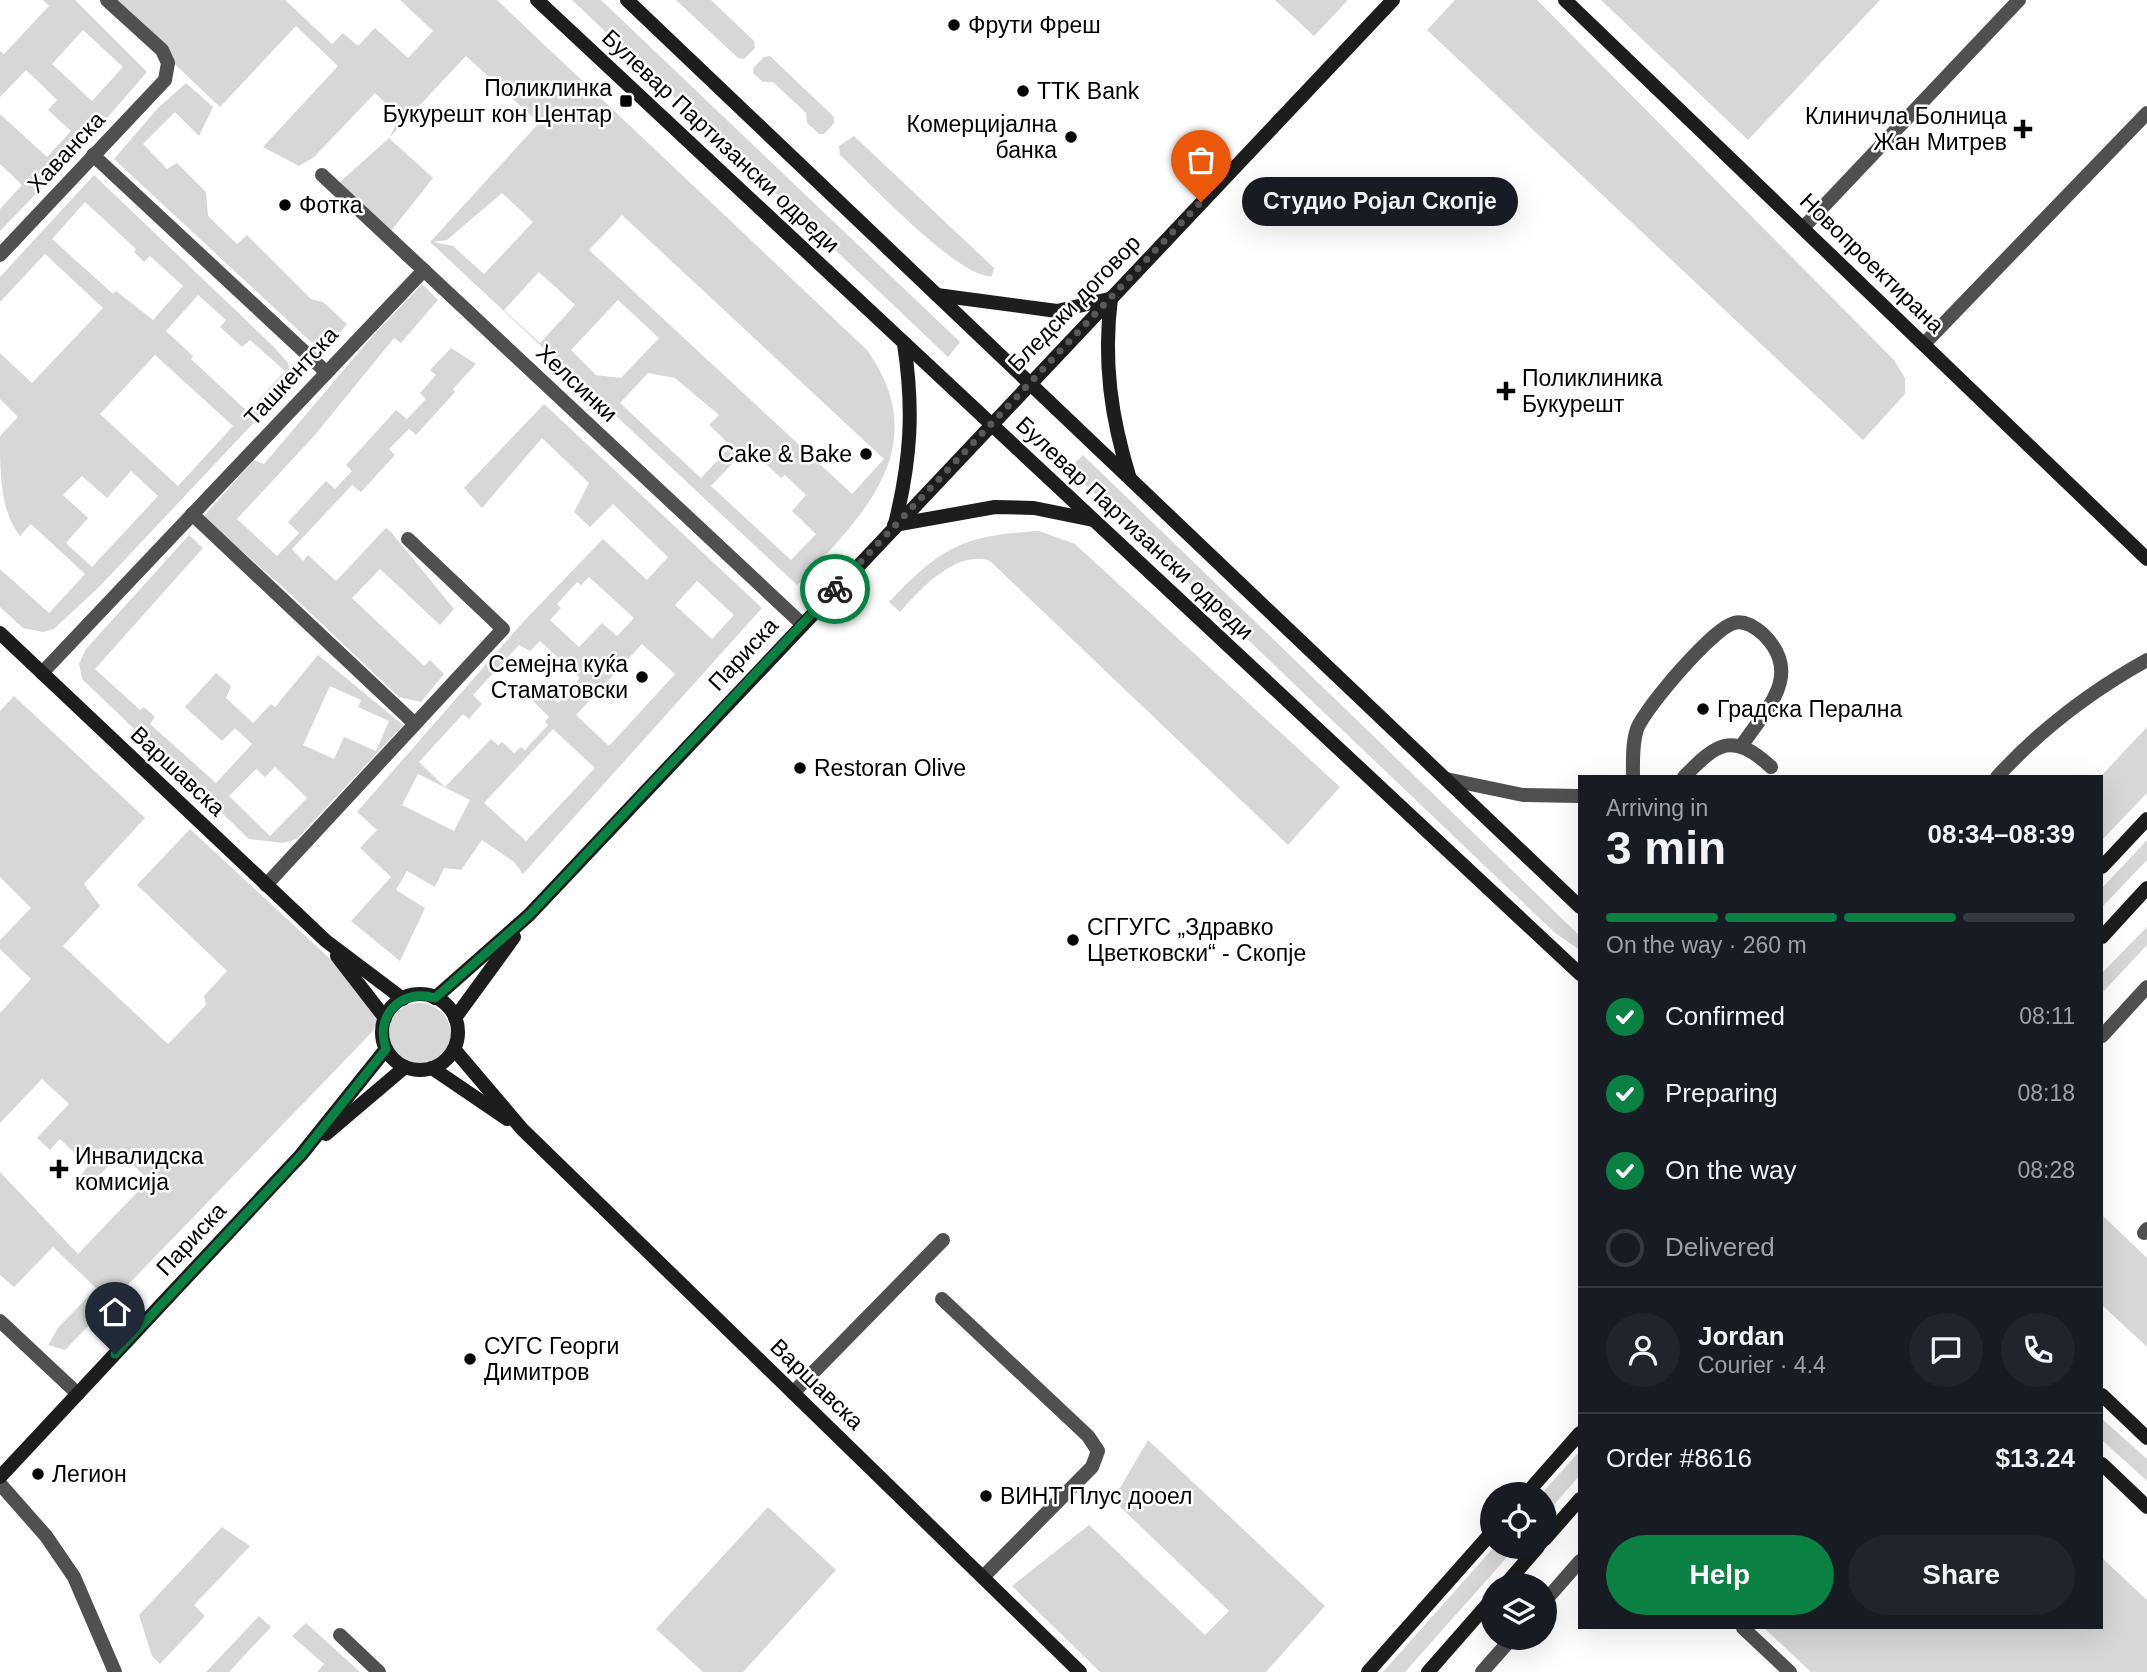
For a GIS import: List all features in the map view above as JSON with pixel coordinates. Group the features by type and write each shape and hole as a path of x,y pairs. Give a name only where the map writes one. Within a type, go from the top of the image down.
{"street":[{"name":"Хаванска","path":"0,255 165,80 168,63 162,50 107,0"},
{"name":"Булевар Партизански одреди","path":"537,0 1578,972"},
{"name":"Булевар Партизански одреди","path":"627,0 1578,904"},
{"name":"Бледски договор","path":"990,424 1393,0"},
{"name":"Новопроектирана","path":"1565,0 2147,559"},
{"path":"1803,228 2019,0"},
{"path":"1924,344 2147,113"},
{"path":"93,156 325,371"},
{"name":"Хелсинки","path":"322,175 802,624"},
{"name":"Ташкентска","path":"41,673 325,371 424,270"},
{"path":"937,296 1057,311 1111,298 1106,339 1107,382 1119,443 1130,480"},
{"path":"904,344 911,391 912,431 905,481 894,525 996,507 1034,508 1094,520"},
{"name":"Париска","path":"435,998 529,915 990,424"},
{"path":"192,514 415,724"},
{"path":"266,885 503,629 408,539"},
{"path":"1633,775 1636,732 1650,706 1706,644 1733,623 1745,623 1757,629 1773,644 1783,662 1782,682 1742,745"},
{"name":"Варшавска","path":"0,634 326,941 403,999"},
{"path":"1999,775 2062,715 2147,660"},
{"path":"1686,775 1707,753 1725,746 1742,745 1771,767"},
{"path":"1446,779 1523,795 1578,796"},
{"path":"2103,866 2147,819"},
{"path":"2103,936 2145,891"},
{"name":"Париска","path":"455,1018 529,915"},
{"name":"Варшавска","path":"326,941 385,1018"},
{"path":"2103,1035 2147,987"},
{"path":"419,995 435,998 450,1009 455,1018 458,1037 454,1049 449,1057 432,1068 418,1070 405,1067 386,1049 383,1033 385,1018 403,999 419,995"},
{"name":"Париска","path":"0,1477 301,1155 386,1049"},
{"name":"Варшавска","path":"454,1049 522,1129 1080,1672"},
{"name":"Париска","path":"301,1155 405,1067"},
{"name":"Варшавска","path":"432,1068 522,1129"},
{"path":"793,1393 943,1240"},
{"path":"942,1299 1088,1436 1098,1451 1092,1467 984,1576"},
{"path":"0,1321 78,1394"},
{"path":"2103,1396 2147,1438"},
{"path":"1537,1482 1578,1435"},
{"path":"2103,1465 2147,1507"},
{"path":"0,1483 46,1536 74,1577 116,1672"},
{"path":"1557,1525 1578,1501"},
{"path":"1368,1672 1480,1546"},
{"path":"1515,1573 1528,1559"},
{"path":"1557,1587 1578,1563"},
{"path":"1428,1672 1480,1613"},
{"path":"1744,1629 1790,1672"},
{"path":"340,1635 379,1672"},
{"path":"1482,1672 1501,1650"}],"shaded area":[{"path":"43,0 75,0 147,72 88,140 0,231 0,209 22,185 0,164 0,114 47,157 71,131 48,110 57,100 26,70 0,97 0,51 4,54 49,6","holes":["83,30 123,67 92,101 52,64"]},
{"path":"107,0 285,0 332,44 343,33 358,46 375,28 408,58 433,31 400,0 497,0 867,350 886,385 894,418 892,449 882,478 866,506 797,585 430,242 539,123 466,56 389,138 400,117 375,93 314,157 299,166 263,147 338,66 296,26 220,107","holes":["502,193 533,222 484,274 453,246 433,242 447,240","622,215 884,459 852,494 589,250","539,272 575,305 540,343 504,310","618,300 659,338 621,378 596,375 571,350","648,373 675,378 719,415 709,425 731,446 701,478 620,403","748,447 781,478 785,475 806,495 792,511 816,534 791,560 711,486"]},
{"path":"572,0 601,0 960,342 948,357"},
{"path":"676,0 711,0 754,41 755,48 744,59 738,58"},
{"path":"1275,0 1348,0 1314,36"},
{"path":"1455,0 1537,0 1894,360 1905,378 1905,394 1863,440 1427,30"},
{"path":"1601,0 1880,0 1748,140"},
{"path":"770,56 834,117 834,123 824,134 819,134 807,123 806,113 773,82 763,82 753,73 754,67 764,57"},
{"path":"186,83 213,107 199,136 175,112 143,144 167,169 177,163 206,192 208,216 237,244 247,235 311,299 323,302 347,324 332,340 323,343 311,342 114,159 158,108"},
{"path":"854,136 994,268 992,276 978,273 959,263 937,246 840,155 839,146"},
{"path":"389,138 433,178 387,236 340,182"},
{"path":"94,175 274,347 288,363 292,382 101,585 54,629 43,632 23,628 0,607 0,569 49,613 85,574 31,524 20,536 8,515 1,477 0,436 18,417 0,399 0,353 32,383 103,308 45,254 0,302 0,277","holes":["85,202 136,249 134,252 144,262 150,256 183,286 153,320 116,291 113,294 52,239","198,295 226,320 220,327 242,347 250,340 285,371 248,412 191,359 193,356 166,331","155,355 233,426 178,486 100,414","131,471 158,496 92,567 66,543 88,518 63,495 82,476 107,498"]},
{"path":"422,284 438,300 401,343 394,338 314,436 237,519 277,556 299,533 288,522 326,481 335,489 352,471 346,465 396,410 407,419 426,399 420,393 436,375 430,370 451,348 476,364 416,435 409,429 389,449 395,455 361,492 352,485 292,549 303,561 308,555 336,581 386,528 391,532 454,609 440,625 380,569 352,598 424,666 430,660 444,674 421,702 399,697 283,587 203,517 254,460 264,464 370,339"},
{"path":"544,404 762,608 523,874 514,862 482,840 461,870 444,868 435,887 407,871 396,890 425,908 400,961 351,921 391,877 360,848 377,830 357,812 523,622 603,539 647,580 668,557 613,504 590,527 574,512 589,483 542,438 482,508 464,488","holes":["589,577 634,618 617,636 602,623 579,647 550,620 561,608 557,604 577,582 581,585","697,581 734,615 712,639 675,605","540,641 580,678 558,703 543,690 533,701 549,717 545,722 548,725 525,750 521,747 514,753 502,742 498,745 491,739 445,787 419,762 463,714 469,719 482,704 473,695 519,645 530,651","642,644 675,674 609,746 576,715","553,729 595,768 526,841 484,803","418,774 470,800 454,831 402,805"]},
{"path":"1083,455 1578,934 1578,949 1555,933 1069,469"},
{"path":"1039,531 1075,544 1340,787 1288,845 990,561 977,559 952,566 928,583 900,612 889,602 924,568 955,547 991,536"},
{"path":"189,535 203,548 95,669 140,710 144,707 155,717 150,724 216,783 252,744 235,728 222,741 185,707 216,673 231,686 226,698 253,723 271,704 275,707 318,655 403,725 297,839 282,843 249,839 82,679 79,664 86,649","holes":["330,686 361,700 358,707 389,721 376,751 344,737 334,759 303,745","275,767 307,798 270,836 229,796 256,769 265,777"]},
{"path":"14,696 145,818 84,884 100,906 63,946 168,1044 206,1005 204,996 227,971 137,885 190,829 383,1008 373,1031 65,1350 48,1345 58,1328 96,1288 53,1247 14,1287 0,1275 0,1172 78,1254 149,1180 121,1153 91,1184 81,1175 88,1166 60,1139 50,1150 37,1138 69,1104 42,1079 0,1123 0,1013 31,979 0,949 0,940 31,908 0,877 0,711"},
{"path":"2147,727 2147,793 2103,839 2102,775"},
{"path":"2147,840 2147,860 2103,906 2103,887"},
{"path":"2147,927 2147,945 2103,992 2103,972"},
{"path":"419,1003 437,1009 445,1017 451,1035 445,1053 437,1061 419,1067 401,1061 393,1053 387,1035 393,1017 401,1009"},
{"path":"2103,1216 2147,1258 2147,1347 2103,1306"},
{"path":"2103,1420 2147,1459 2147,1481 2103,1441"},
{"path":"1148,1440 1325,1606 1266,1672 1100,1672 1012,1586 1089,1525 1205,1635 1229,1611 1113,1500"},
{"path":"1578,1453 1578,1477 1557,1501 1557,1482 1552,1482"},
{"path":"768,1507 836,1570 743,1672 703,1672 656,1629"},
{"path":"222,1527 250,1546 194,1605 205,1616 160,1664 152,1656 139,1615"},
{"path":"1483,1559 1505,1559 1493,1573 1480,1573 1480,1588 1405,1672 1383,1672"},
{"path":"2103,1559 2147,1600 2147,1672 1811,1672 1765,1629 2103,1629"},
{"path":"259,1616 271,1627 229,1672 206,1672"},
{"path":"306,1623 360,1672 317,1672 324,1664 292,1636"}],"way so far":[{"path":"835,589 1201,202"}],"place":[{"name":"Фрути Фреш","path":"954,25"},
{"name":"TTK Bank","path":"1023,91"},
{"name":"Поликлинка Букурешт кон Центар","path":"626,101"},
{"name":"Клиничла Болница Жан Митрев","path":"2023,129"},
{"name":"Комерцијална банка","path":"1071,137"},
{"name":"Студио Ројал Скопје","path":"1201,202"},
{"name":"Фотка","path":"285,205"},
{"name":"Поликлиника Букурешт","path":"1506,391"},
{"name":"Cake & Bake","path":"866,454"},
{"name":"Семејна куќа Стаматовски","path":"642,677"},
{"name":"Градска Перална","path":"1703,709"},
{"name":"Restoran Olive","path":"800,768"},
{"name":"СГГУГС „Здравко Цветковски“ - Скопје","path":"1073,940"},
{"name":"Инвалидска комисија","path":"59,1169"},
{"name":"СУГС Георги Димитров","path":"470,1359"},
{"name":"Легион","path":"38,1474"},
{"name":"ВИНТ Плус дооел","path":"986,1496"}],"route":[{"path":"115,1354 301,1155 386,1049 383,1026 390,1010 411,996 427,995 435,998 529,915 835,589"}]}
